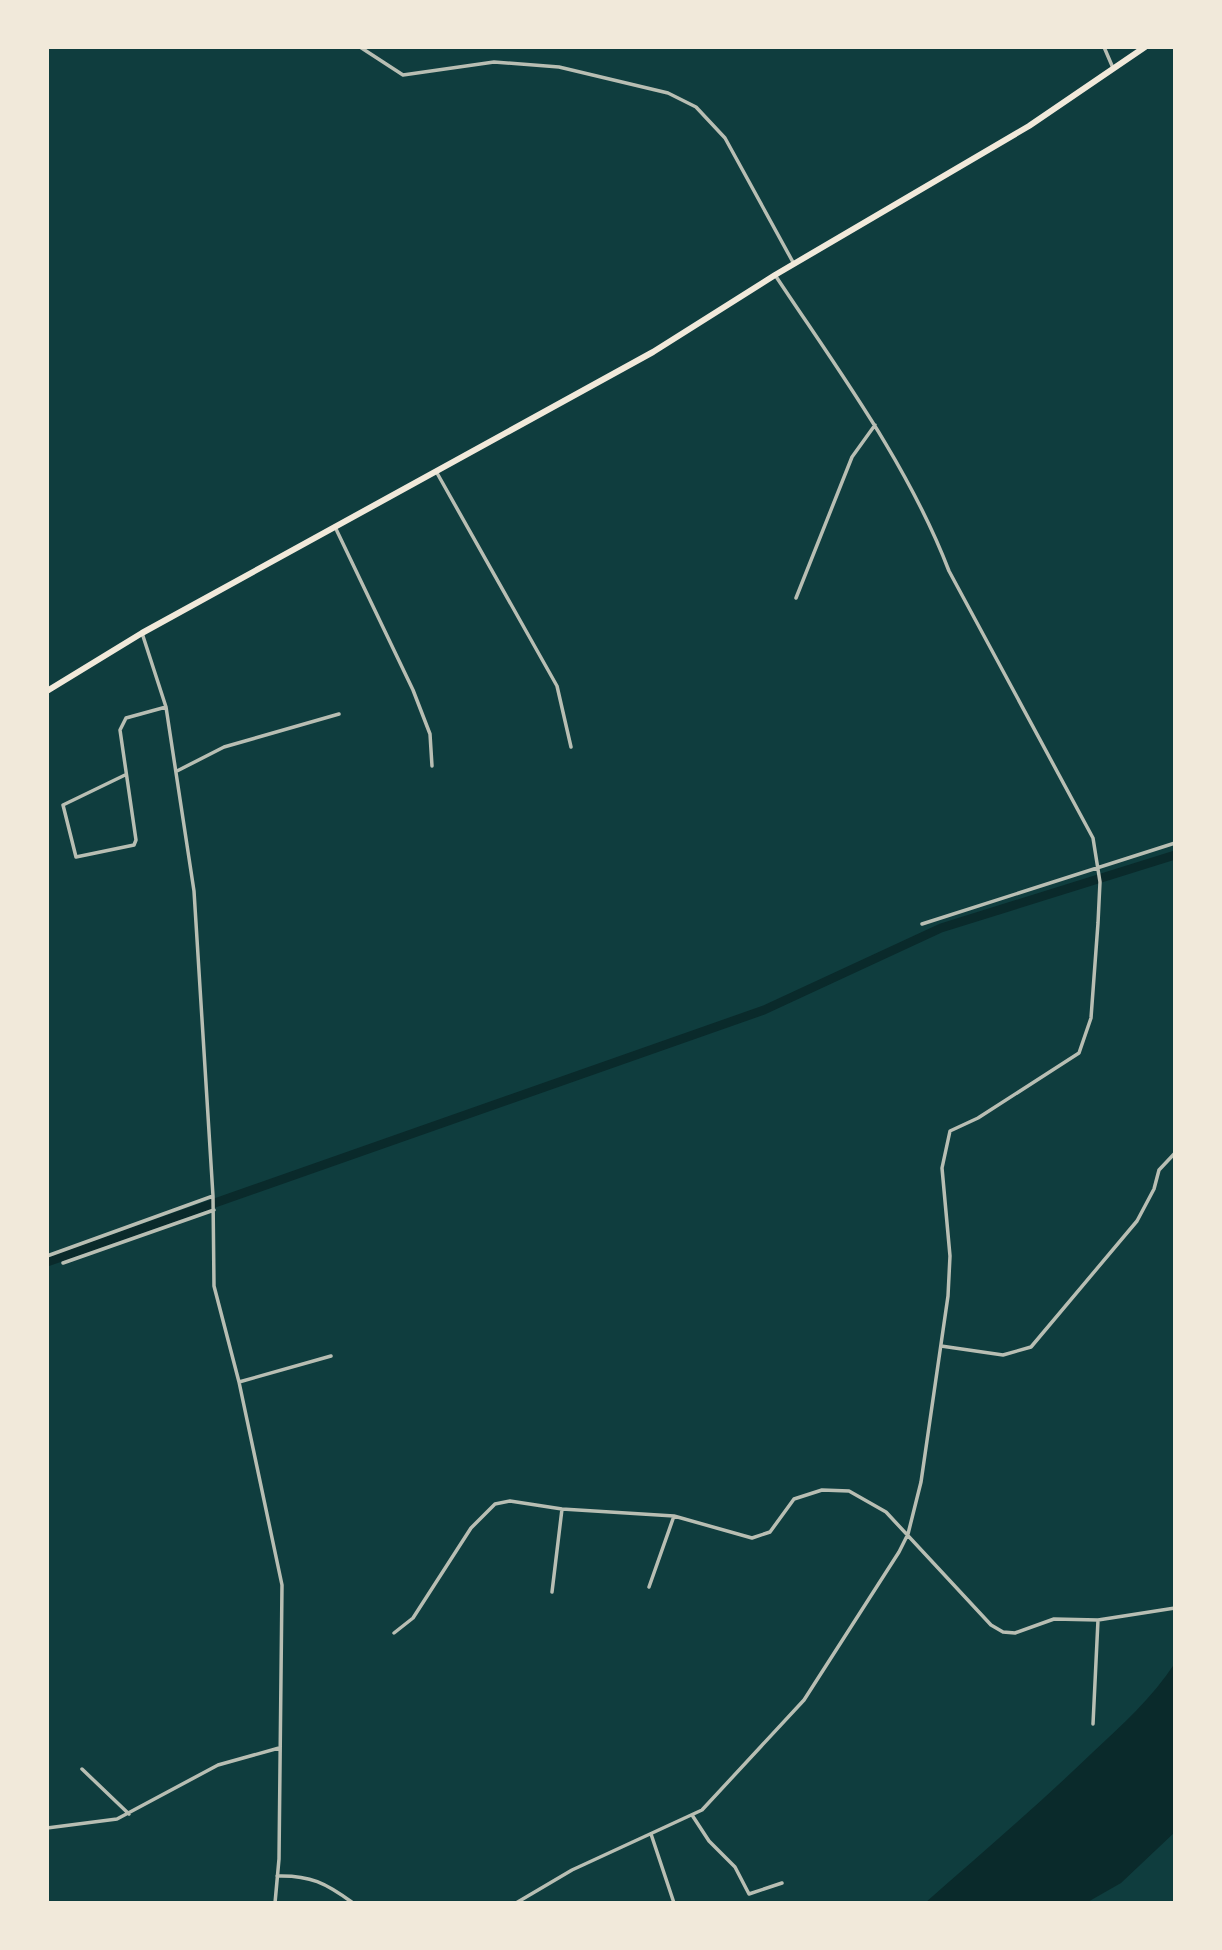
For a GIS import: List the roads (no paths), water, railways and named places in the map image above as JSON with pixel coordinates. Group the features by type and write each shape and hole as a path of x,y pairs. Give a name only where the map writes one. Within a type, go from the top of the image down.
{"main road":[{"path":"47,691 142,633 653,352 775,275 1029,126 1145,47"}],"street":[{"path":"360,47 403,75 494,62 559,67 668,93 687,102 696,107 725,138 794,264"},
{"path":"1104,47 1113,68"},
{"path":"516,1903 572,1870 702,1810 803,1700 908,1534 921,1482 942,1346 950,1256 942,1168 950,1131 989,1111 1079,1053 1091,1018 1100,882 1093,838 948,571 931,524 875,425 775,275"},
{"path":"796,598 852,457 875,425"},
{"path":"437,472 557,686 571,747"},
{"path":"336,528 413,690 430,734 432,766"},
{"path":"142,633 166,707 194,891 214,1198 214,1286 239,1382 282,1585 275,1903"},
{"path":"125,775 63,805 76,857 134,845 136,840 120,730 122,722 166,707"},
{"path":"176,771 224,747 339,714"},
{"path":"922,924 1175,843"},
{"path":"942,1346 1003,1355 1031,1347 1137,1221 1154,1189 1159,1170 1175,1153"},
{"path":"47,1256 214,1198"},
{"path":"63,1263 214,1209"},
{"path":"239,1382 331,1356"},
{"path":"394,1633 413,1618 471,1528 495,1504 510,1501 562,1509 674,1516 752,1538 770,1532 794,1499 822,1490 836,1490 863,1497 886,1512 990,1625 1003,1632 1016,1633 1054,1619 1098,1620 1175,1608"},
{"path":"552,1592 562,1509"},
{"path":"649,1587 674,1516"},
{"path":"1093,1724 1098,1620"},
{"path":"47,1828 117,1819 218,1765 279,1748"},
{"path":"82,1769 129,1814"},
{"path":"692,1815 709,1842 735,1867 749,1894 782,1883"},
{"path":"651,1834 674,1903"},
{"path":"276,1876 304,1875 337,1891 353,1903"}],"water":[{"path":"1175,1663 1175,1832 1121,1883 1086,1903 925,1903 1114,1732 1147,1699"}],"waterway":[{"path":"47,1262 764,1010 941,928 1175,855"}]}
